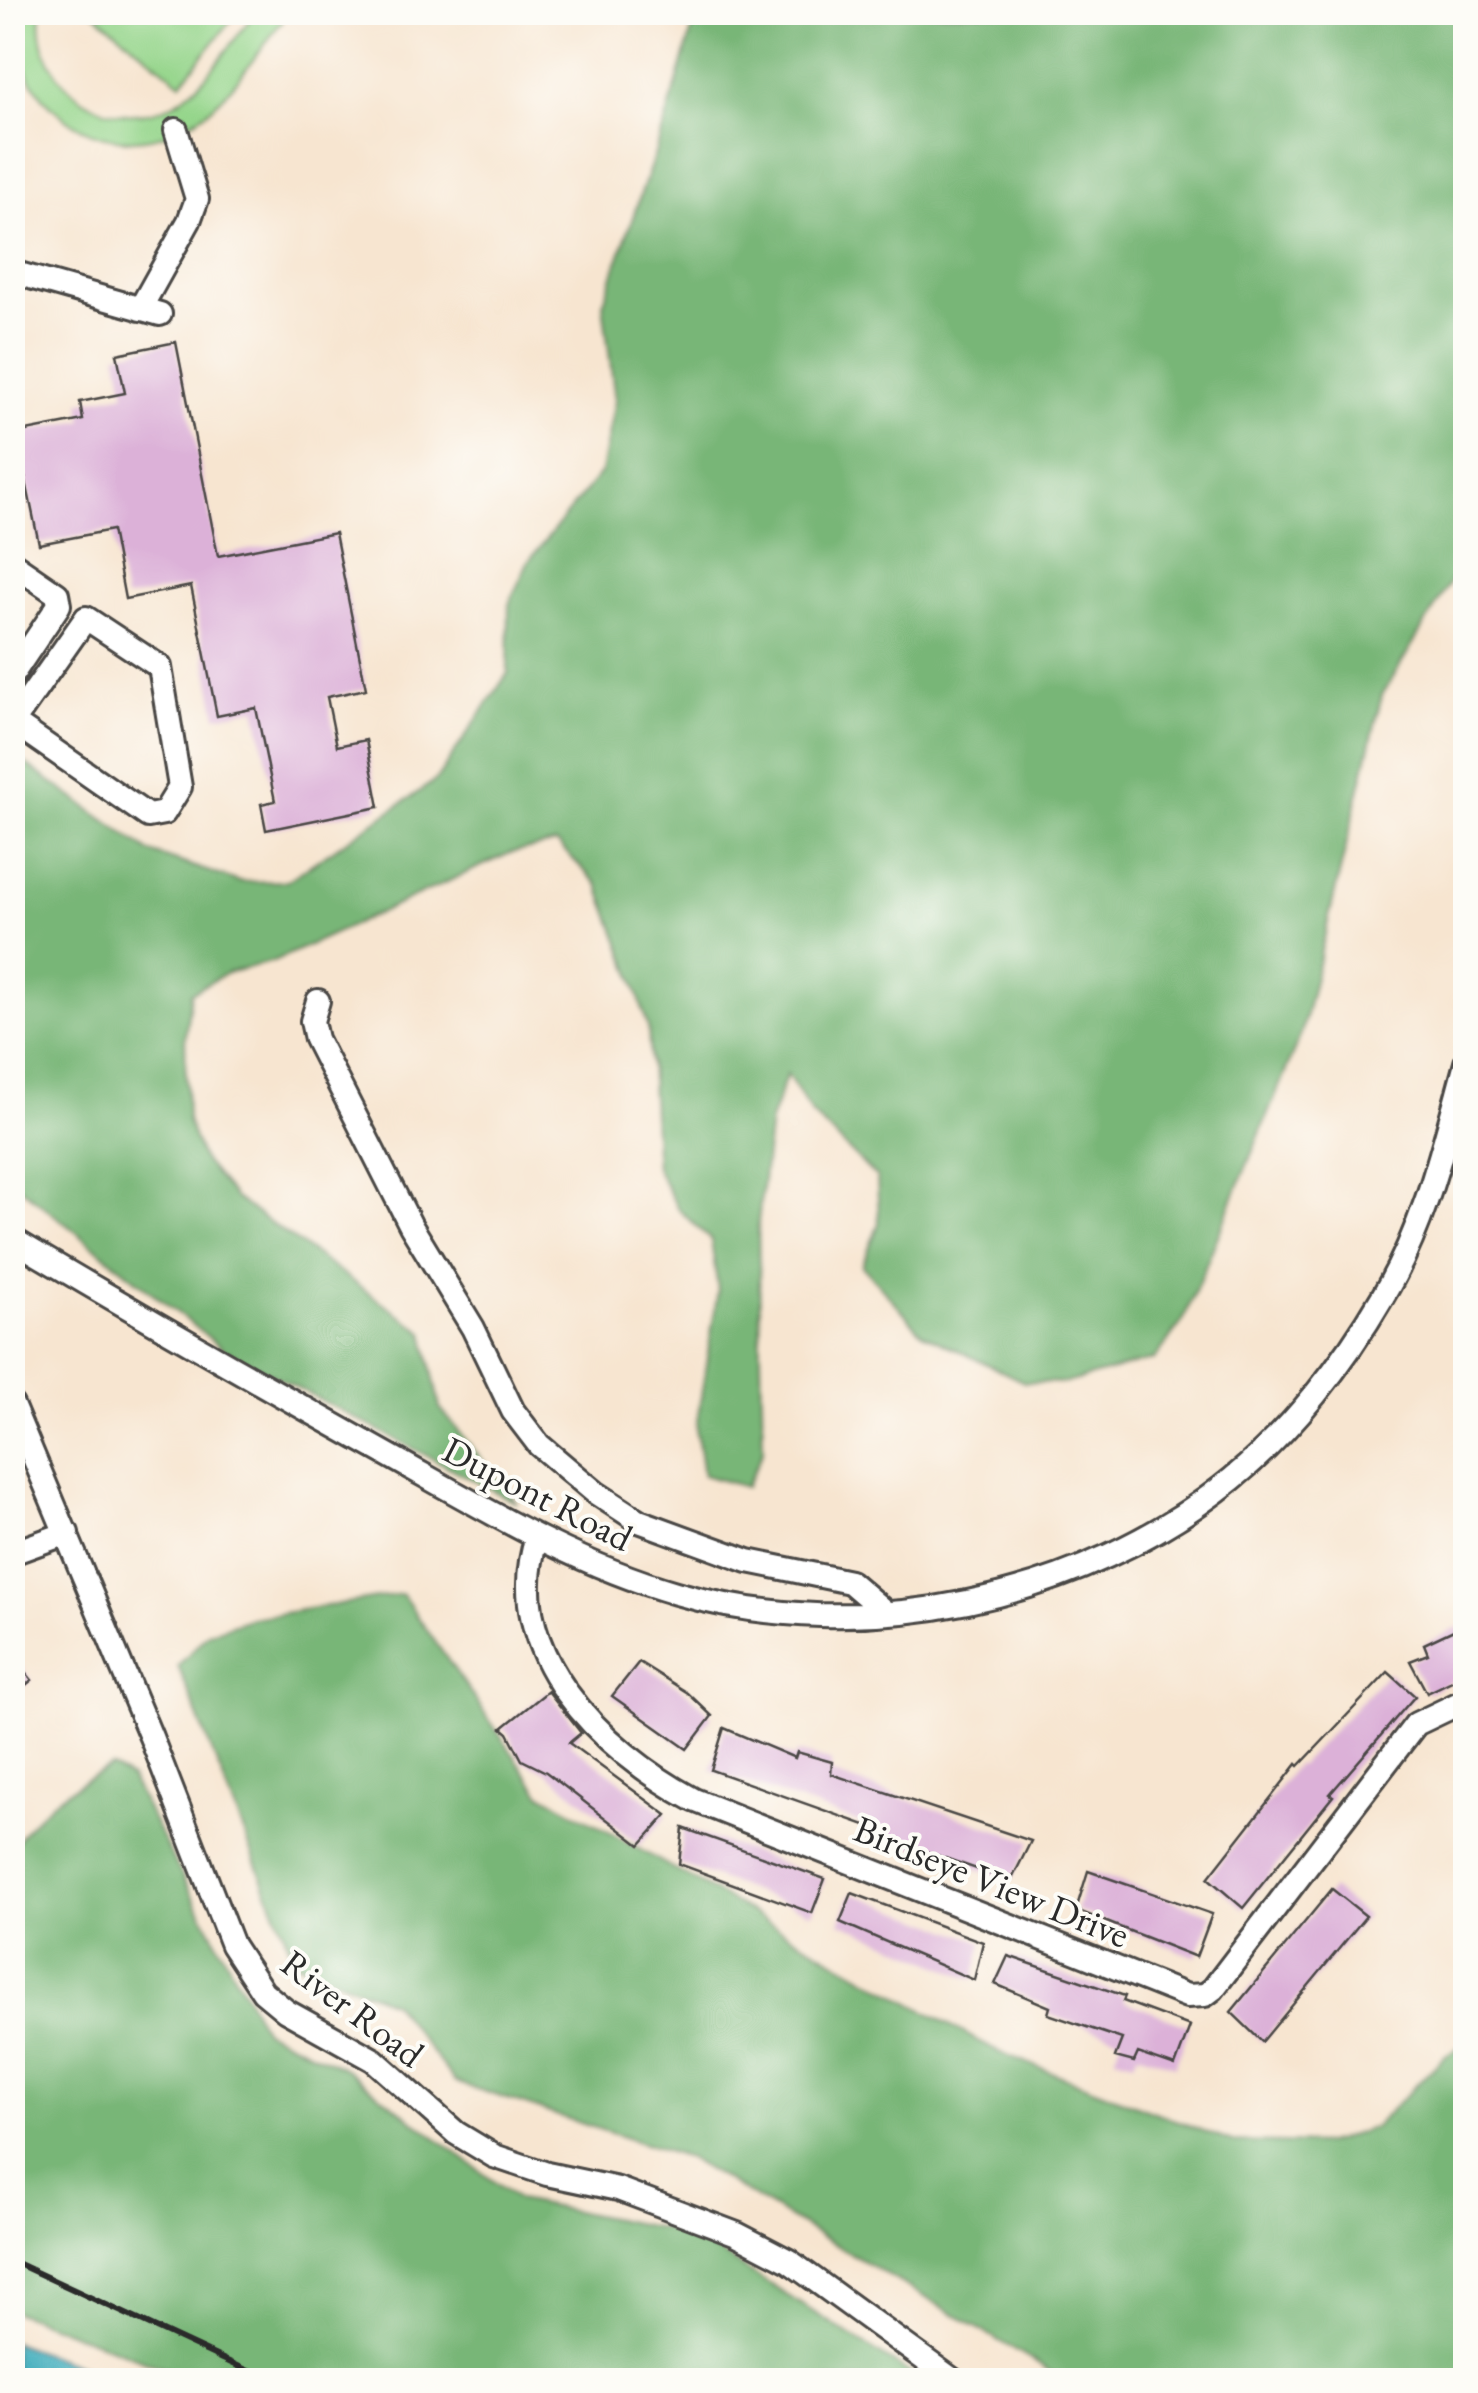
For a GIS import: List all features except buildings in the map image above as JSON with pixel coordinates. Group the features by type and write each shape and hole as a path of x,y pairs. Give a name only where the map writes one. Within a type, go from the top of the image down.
{"street":[{"path":"12,272 150,312 198,199 176,130"},
{"path":"12,563 57,594 60,605 12,675"},
{"path":"86,618 160,668 180,788 164,812 148,816 12,722 86,618"},
{"path":"318,1000 312,1021 316,1038 412,1226 473,1328 513,1411 539,1444 596,1493 639,1521 748,1561 850,1582 885,1612"},
{"name":"Dupont Road","path":"12,1240 228,1366 576,1558 628,1578 722,1604 818,1614 885,1612 996,1595 1106,1558 1182,1515 1233,1478 1318,1390 1386,1292 1425,1208 1466,1063"},
{"name":"River Road","path":"12,1405 232,1946 263,1992 286,2011 348,2042 374,2060 456,2133 494,2156 547,2174 618,2189 737,2234 790,2261 953,2380"},
{"path":"12,1553 67,1533"},
{"name":"Birdseye View Drive","path":"538,1537 530,1561 530,1596 540,1642 554,1671 586,1718 606,1739 664,1784 694,1800 1187,1996 1213,1989 1416,1724 1466,1700"}],"green space":[{"path":"13,13 41,13 42,39 50,63 82,99 104,110 128,114 153,112 189,93 255,13 288,13 237,80 205,113 171,132 137,140 105,137 76,125 50,105 30,79 18,48"},
{"path":"94,13 237,13 181,83"},
{"path":"697,13 1465,13 1465,558 1382,695 1302,1031 1183,1321 1155,1359 1066,1383 1024,1382 922,1333 862,1266 879,1223 877,1178 812,1114 787,1074 770,1121 758,1222 763,1450 746,1487 703,1475 696,1428 718,1290 711,1240 678,1209 656,1168 648,1027 598,884 557,843 510,853 274,961 227,973 191,993 185,1036 187,1120 202,1159 235,1198 424,1332 440,1408 517,1503 223,1349 13,1182 12,754 150,852 240,882 287,881 436,780 508,673 509,604 528,562 601,472 615,400 603,304 664,127"},
{"path":"402,1594 540,1793 994,2050 1232,2142 1327,2144 1374,2127 1443,2058 1465,2043 1465,2380 1061,2380 687,2158 455,2082 392,2002 296,1963 178,1666 208,1633 252,1618"},
{"path":"111,1767 130,1778 264,2030 346,2069 518,2200 690,2234 921,2380 197,2380 13,2311 13,1848 33,1821 56,1800"}],"water":[{"path":"13,2342 121,2380 13,2380"}],"railway":[{"path":"12,2261 268,2380"}]}
